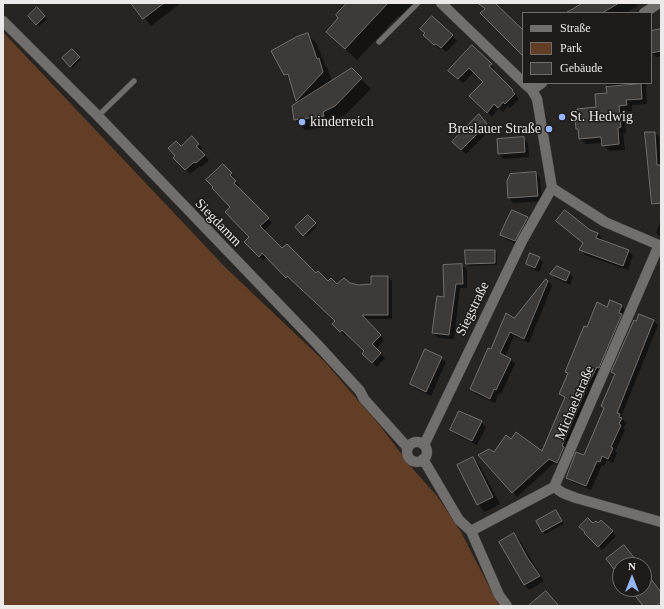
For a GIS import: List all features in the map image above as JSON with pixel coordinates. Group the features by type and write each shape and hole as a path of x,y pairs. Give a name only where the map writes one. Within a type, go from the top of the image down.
{"street":[{"path":"441,3 522,81"},
{"path":"645,12 658,3"},
{"name":"Siegdamm","path":"3,21 98,116 317,344 360,391 364,399 408,448"},
{"path":"526,85 537,99 552,188 605,222 660,245"},
{"name":"Siegstraße","path":"424,445 515,255 552,188"},
{"name":"Michaelstraße","path":"554,487 660,245"},
{"path":"414,442 424,445 427,452 423,459 418,461 412,460 408,453 408,448 414,442"},
{"path":"423,459 459,520 471,531 499,594 507,606"},
{"path":"471,531 554,487 563,493 576,498 661,522"}],"lane":[{"path":"379,42 418,3"},
{"path":"98,116 134,81"}],"green space":[{"path":"3,32 225,267 325,362 381,427 413,469 437,496 461,532 499,606 3,606"}],"building":[{"path":"131,3 164,3 143,19"},
{"path":"347,3 388,3 345,49 326,32 338,18 336,15"},
{"path":"478,3 495,3 522,29 522,55 480,13 485,9"},
{"path":"583,3 619,3 604,12 568,12"},
{"path":"37,7 45,16 36,25 28,16"},
{"path":"432,16 453,35 441,48 436,44 434,45 423,35 425,33 420,29"},
{"path":"661,29 661,51 652,53 652,31"},
{"path":"308,33 317,59 319,58 323,72 296,101 288,74 284,75 271,51 296,37"},
{"path":"472,45 492,64 489,66 513,90 512,91 515,94 505,104 503,102 498,108 494,104 487,113 469,96 483,82 469,68 458,79 448,71"},
{"path":"72,49 80,57 70,67 62,58"},
{"path":"352,68 362,78 335,106 323,112 324,116 294,120 292,106"},
{"path":"641,84 642,99 626,100 627,105 619,106 621,127 618,128 619,144 602,146 601,137 579,139 575,118 578,118 577,109 596,107 595,94 607,93 606,87"},
{"path":"479,114 487,124 461,150 452,142"},
{"path":"645,132 655,132 657,165 661,165 661,203 652,204"},
{"path":"192,136 199,144 196,146 205,155 185,170 173,158 175,156 168,148 176,141 181,146"},
{"path":"524,137 525,152 498,154 497,139"},
{"path":"223,164 232,173 230,175 236,181 234,183 269,218 260,226 282,248 287,244 316,273 318,271 328,281 331,278 337,284 344,278 350,283 359,285 371,284 371,276 388,276 388,315 362,315 381,335 372,344 381,353 372,363 362,354 364,351 342,330 340,332 332,324 335,321 316,303 287,276 286,278 262,253 259,257 244,242 249,237 225,212 230,207 206,180"},
{"path":"536,172 538,196 508,198 507,181 510,174"},
{"path":"512,210 528,217 515,241 500,235"},
{"path":"565,210 590,230 598,233 596,238 629,250 623,266 579,250 583,243 556,221"},
{"path":"308,215 316,223 303,236 295,227"},
{"path":"465,250 495,250 495,263 466,264"},
{"path":"530,253 540,257 535,268 526,264"},
{"path":"462,264 463,284 456,284 449,335 432,333 437,296 444,297 443,265"},
{"path":"557,266 570,272 566,281 550,274"},
{"path":"546,279 548,281 524,339 510,332 500,353 511,359 490,399 470,389 488,348 491,349 506,313 514,318"},
{"path":"610,300 622,305 619,313 622,314 599,368 597,367 589,382 562,446 564,447 557,463 549,459 512,493 478,455 489,449 494,452 506,435 511,439 516,432 542,451 565,397 559,394 568,373 565,372 584,326 587,327 597,302 607,307"},
{"path":"639,314 654,320 617,413 620,414 619,417 622,418 619,424 621,425 611,447 613,448 608,459 602,456 600,462 597,461 586,486 566,478 576,452 584,455 604,408 601,406 615,374 611,372 634,320 636,321"},
{"path":"425,349 442,357 426,392 410,384"},
{"path":"459,411 482,421 472,441 450,430"},
{"path":"473,457 493,497 477,505 457,465"},
{"path":"556,510 562,521 542,532 536,521"},
{"path":"588,518 593,523 596,521 598,523 601,520 613,531 598,547 579,527"},
{"path":"514,533 527,557 540,576 524,585 499,542"},
{"path":"624,545 634,557 612,557 612,567 606,559"},
{"path":"652,580 661,592 661,602 656,606 643,606 636,597 652,597"},
{"path":"546,591 559,606 528,606"}],"place":[{"name":"St. Hedwig","path":"562,117"},
{"name":"kinderreich","path":"302,122"},
{"name":"Breslauer Straße","path":"549,129"}]}
